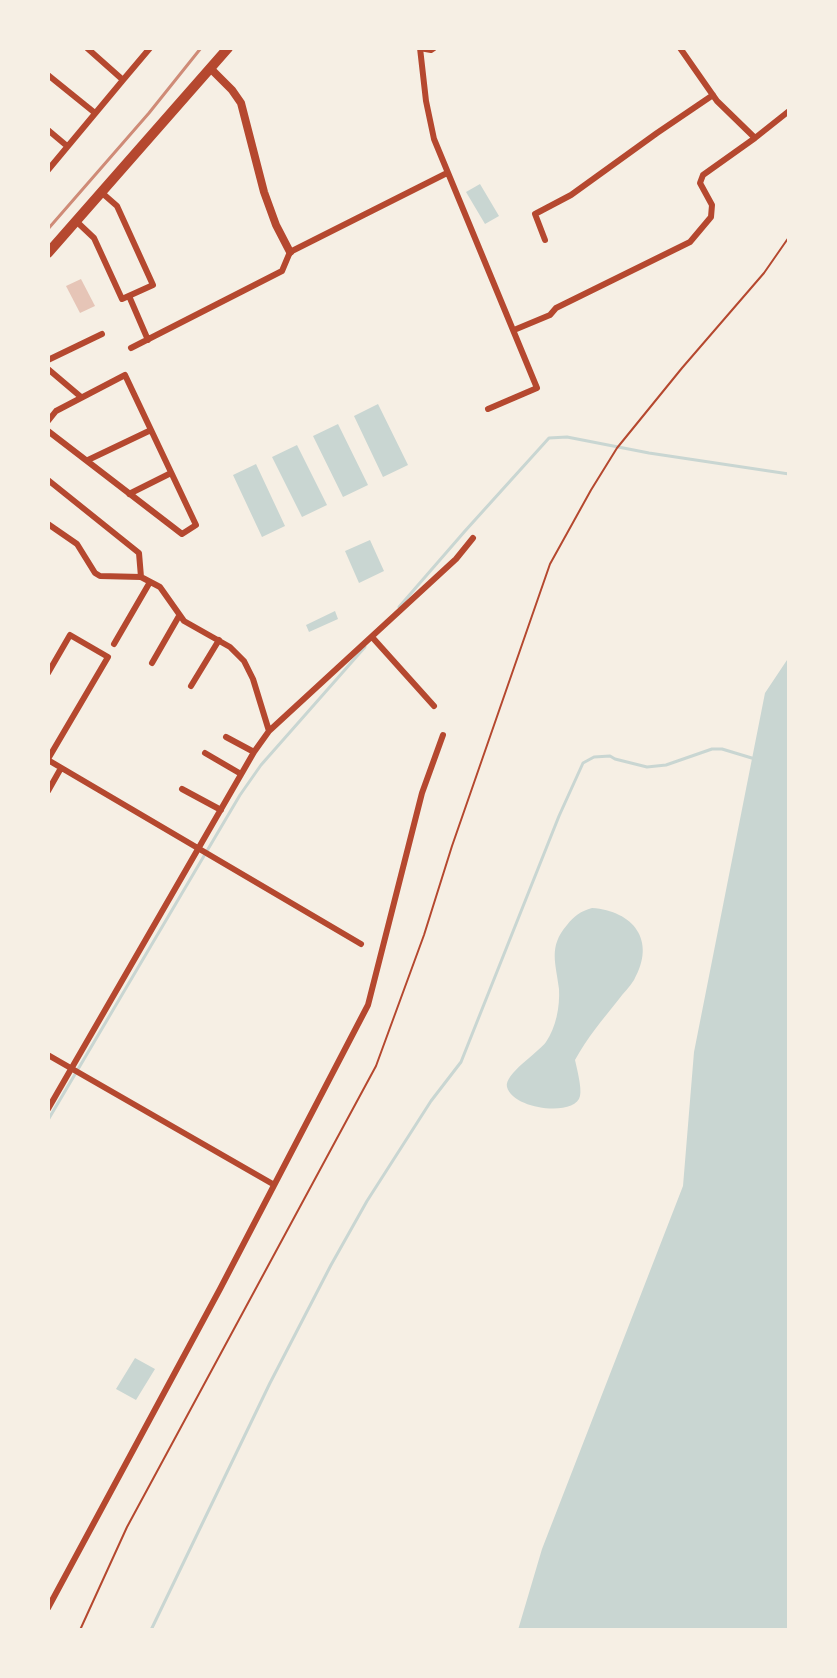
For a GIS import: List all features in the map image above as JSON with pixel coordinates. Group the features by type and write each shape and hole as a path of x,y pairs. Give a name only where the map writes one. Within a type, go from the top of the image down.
{"main road":[{"path":"48,253 228,48"}],"street":[{"path":"87,48 96,51 123,80"},
{"path":"48,170 150,48"},
{"path":"434,48 420,48 434,139 537,388 488,409"},
{"path":"680,48 713,95 755,138"},
{"path":"210,68 241,103 264,192 290,252"},
{"path":"48,75 95,113"},
{"path":"545,240 535,214 571,195 713,95"},
{"path":"514,330 550,315 556,308 690,242 711,217 712,205 700,183 703,175 789,111"},
{"path":"48,130 67,146"},
{"path":"131,348 282,271 290,252 447,173"},
{"path":"76,221 94,238 122,299 153,285 117,206 101,192"},
{"path":"129,296 148,340"},
{"path":"48,360 102,334"},
{"path":"48,369 81,397"},
{"path":"48,421 56,411 125,375 196,525 182,534 48,431"},
{"path":"88,460 151,430"},
{"path":"129,494 171,473"},
{"path":"48,480 139,553 141,577"},
{"path":"48,524 77,544 95,573 100,576 141,577 160,587 184,621 219,640 244,661 253,679 269,731"},
{"path":"48,1109 241,774 269,731 456,559 473,538"},
{"path":"114,644 150,582"},
{"path":"152,663 179,616"},
{"path":"48,673 70,635 108,657 48,759 361,944"},
{"path":"372,637 434,706"},
{"path":"191,686 219,640"},
{"path":"48,1608 368,1005 422,793 443,735"},
{"path":"226,737 254,752"},
{"path":"205,753 241,774"},
{"path":"48,791 61,768"},
{"path":"182,789 221,810"},
{"path":"48,1055 271,1183"}],"path":[{"path":"80,1630 127,1527 376,1066 424,935 550,564 617,448 764,273 789,237"}],"shaded area":[{"path":"480,184 499,216 485,224 466,192"},
{"path":"378,404 408,465 383,477 354,416"},
{"path":"338,424 368,485 343,497 313,436"},
{"path":"297,445 327,505 302,517 272,457"},
{"path":"256,464 285,526 262,537 233,475"},
{"path":"370,540 384,571 359,583 345,551"},
{"path":"335,611 338,619 309,632 306,625"},
{"path":"789,657 789,1630 518,1630 542,1549 683,1186 694,1052 765,693"},
{"path":"592,908 619,915 637,930 643,952 640,966 632,983 575,1060 580,1093 576,1103 568,1107 544,1108 520,1101 512,1095 507,1082 542,1047 555,1023 559,1003 555,956 557,941 572,919"},
{"path":"135,1358 155,1369 136,1400 116,1389"}],"building":[{"path":"81,279 95,306 80,313 66,286"}],"waterway":[{"path":"399,607 549,438 567,437 789,474"},
{"path":"48,1120 240,795 261,765 365,647"},
{"path":"151,1630 270,1383 331,1265 367,1201 431,1101 461,1062 583,763 594,757 610,756 647,767 666,765 712,749 755,759"}],"railway":[{"path":"48,229 201,48"}]}
